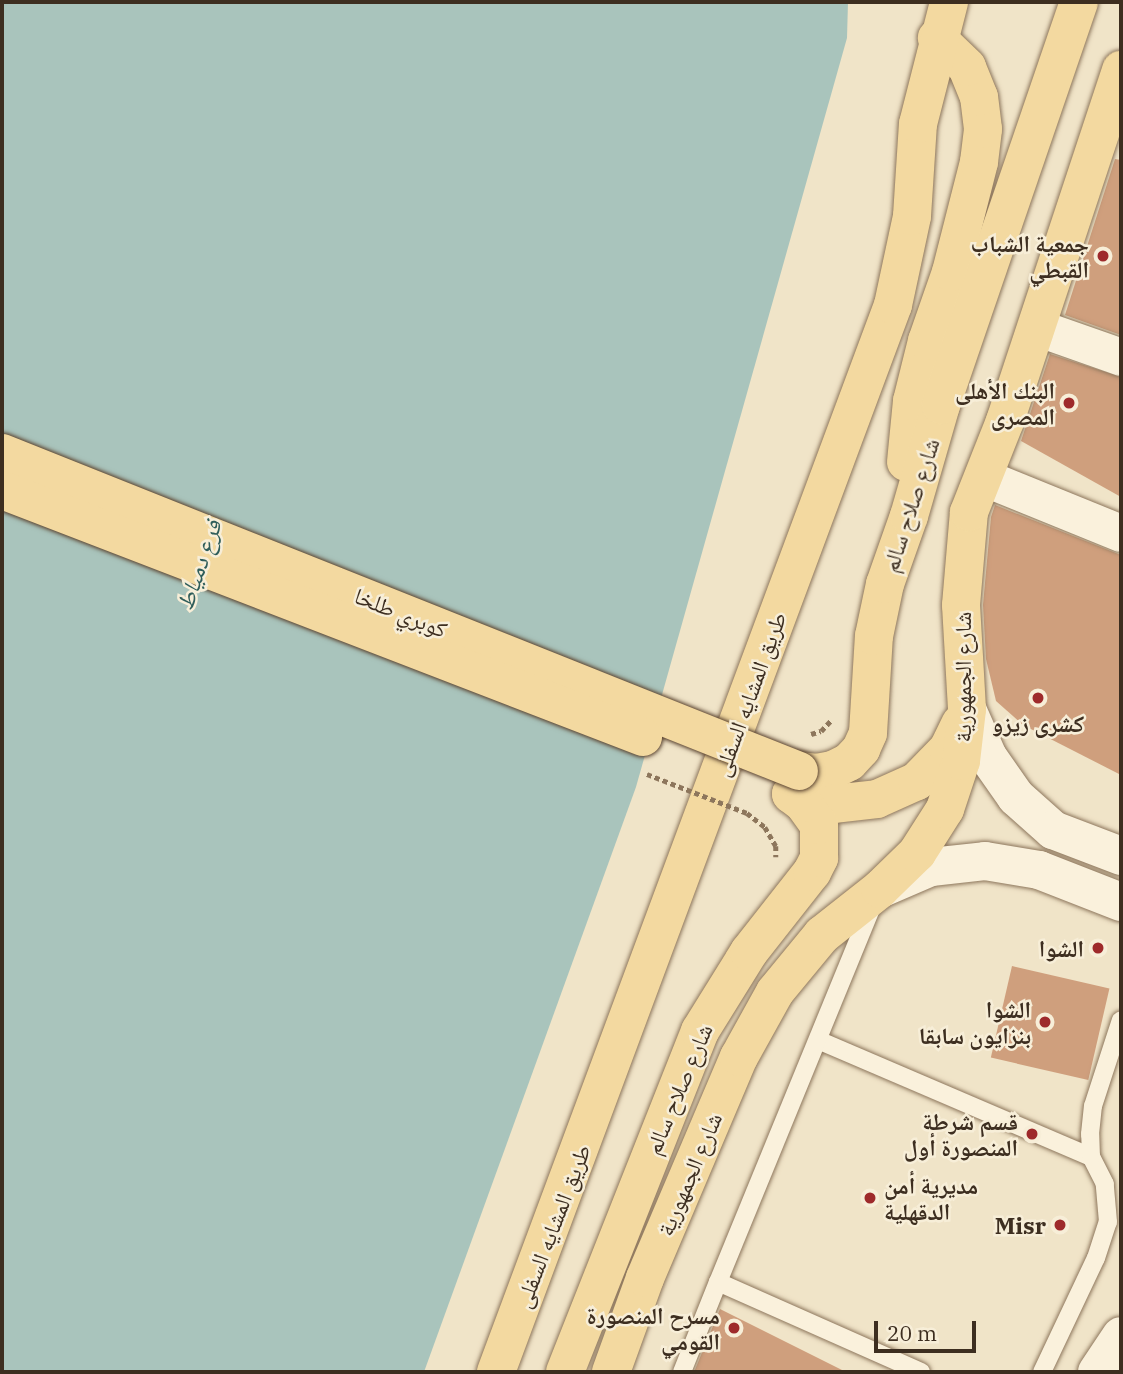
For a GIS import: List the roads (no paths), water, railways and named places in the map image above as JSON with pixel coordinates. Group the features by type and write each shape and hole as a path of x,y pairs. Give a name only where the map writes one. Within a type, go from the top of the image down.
{"main road":[{"name":"طريق المشايه السفلى","path":"496,1372 893,305 912,216 918,124 937,38 949,2"},
{"name":"شارع صلاح سالم","path":"565,1372 700,1031 749,952 812,872 818,858 821,843 818,825 803,803 795,782 834,771 849,762 861,749 868,733 874,636 885,584 909,516 941,405 1079,2"},
{"path":"909,516 905,467 912,401 927,341 951,272 979,162 983,129 979,97 967,66 937,38"},
{"name":"شارع الجمهورية","path":"611,1372 645,1278 739,1057 769,1003 822,935 880,889 917,853 945,809 961,761 967,709 961,605 969,512 1036,327 1121,70"},
{"name":"كوبري طلخا","path":"2,453 795,782"},
{"name":"كوبري طلخا","path":"2,491 795,782"},
{"path":"795,782 833,804 877,799 917,780 948,749 967,709"},
{"path":"967,709 988,757 1016,797 1053,830 1121,856"},
{"path":"1039,870 1036,851 1045,835 1053,830"},
{"path":"880,889 930,867 985,861 1039,870 1121,902"},
{"path":"1097,1372 1121,1336"}],"street":[{"path":"1036,327 1121,357"},
{"path":"983,477 1121,533"}],"lane":[{"path":"682,1372 880,889"},
{"path":"1042,1372 1096,1258 1108,1222 1105,1184 1091,1157 1093,1106 1121,1020"},
{"path":"818,1040 1091,1157"},
{"path":"718,1282 921,1372"}],"water":[{"name":"فرع دمياط","path":"2,2 848,2 847,38 636,787 424,1372 2,1372"}],"place":[{"name":"جمعية الشباب القبطي","path":"1103,256"},
{"name":"البنك الأهلى المصرى","path":"1069,403"},
{"name":"كشرى زيزو","path":"1038,698"},
{"name":"الشوا","path":"1098,948"},
{"name":"الشوا بنزايون سابقا","path":"1045,1022"},
{"name":"قسم شرطة المنصورة أول","path":"1032,1134"},
{"name":"مديرية أمن الدقهلية","path":"870,1198"},
{"name":"Misr","path":"1060,1225"},
{"name":"مسرح المنصورة القومي","path":"734,1328"}]}
